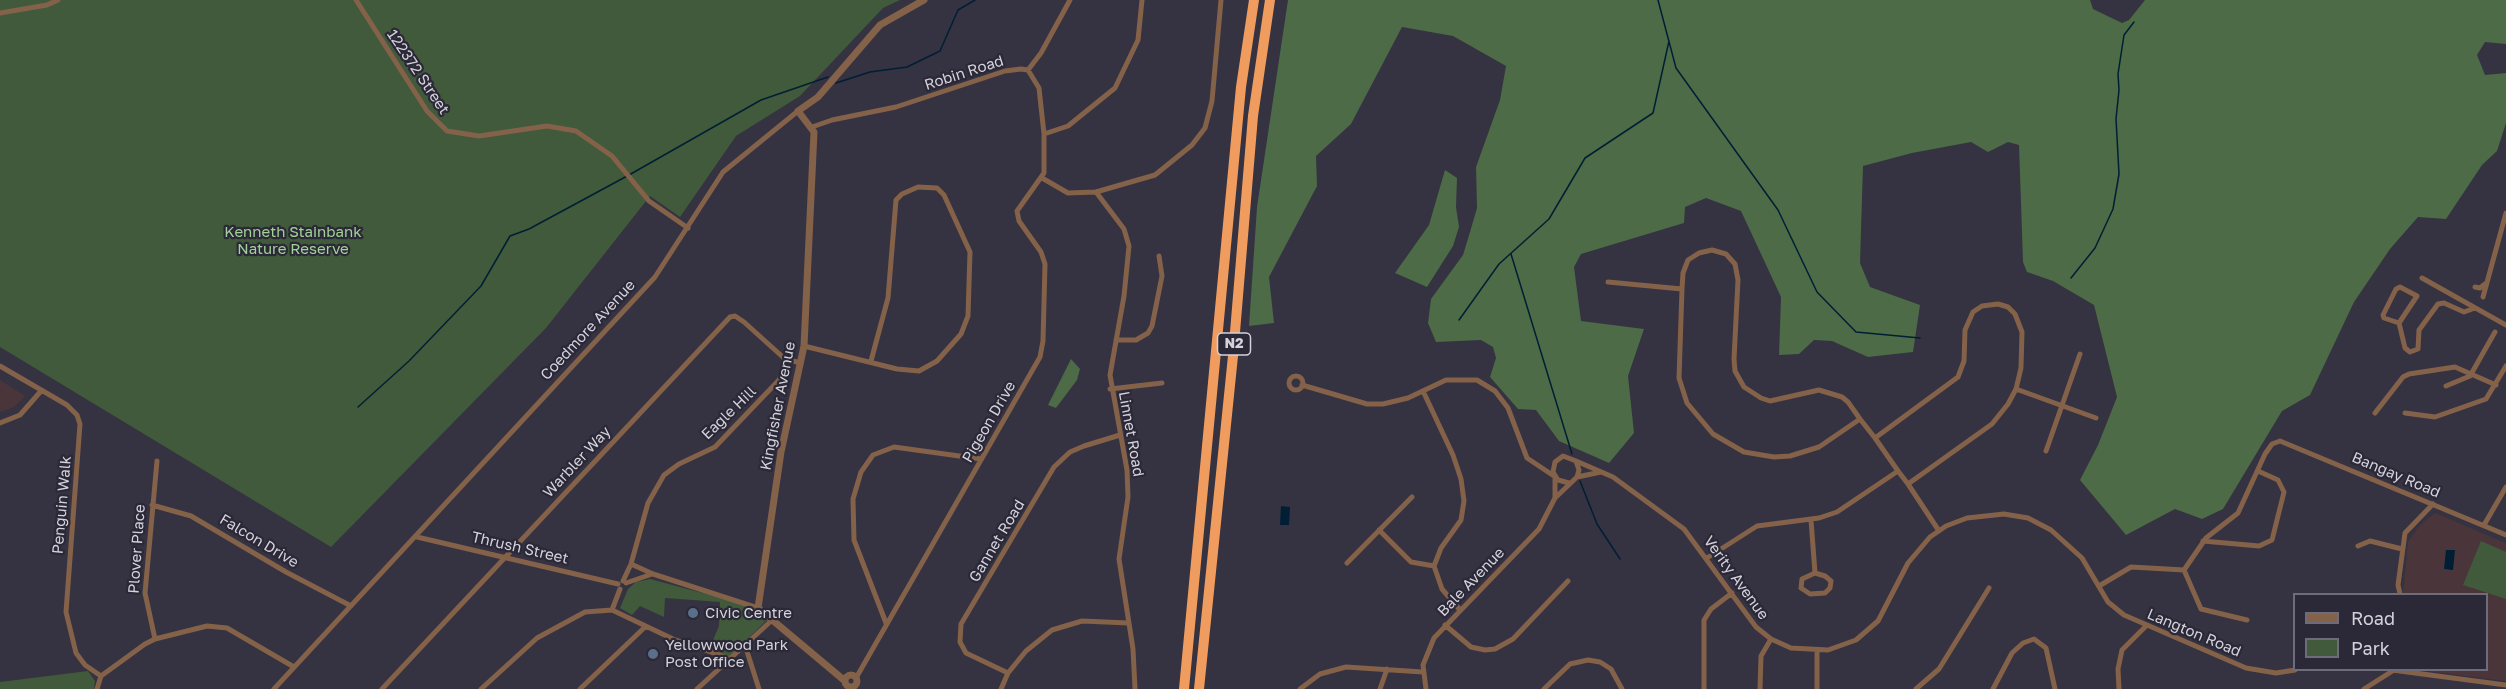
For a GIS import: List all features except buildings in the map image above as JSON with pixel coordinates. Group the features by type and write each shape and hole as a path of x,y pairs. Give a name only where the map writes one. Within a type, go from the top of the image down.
{"highway":[{"name":"N2","path":"1184,689 1241,87 1254,0"},
{"name":"N2","path":"1199,689 1232,368 1253,116 1270,0"}],"street":[{"path":"0,13 39,7 58,0"},
{"name":"122372 Street","path":"356,0 428,111 447,131 478,135 547,126 576,131 612,156 649,201 688,228"},
{"name":"Coedmore Avenue","path":"274,689 655,277 723,172 818,97 880,25 924,0"},
{"path":"1070,0 1041,53 1028,70 1039,88 1046,160 1042,178 1068,193 1096,192 1161,172 1192,146 1209,116 1221,0"},
{"path":"1044,134 1068,126 1115,88 1138,40 1142,0"},
{"name":"Robin Road","path":"812,127 832,120 896,107 1005,71 1028,70"},
{"path":"798,111 812,127"},
{"name":"Kingfisher Avenue","path":"758,608 781,452 804,346 812,127"},
{"name":"Pigeon Drive","path":"853,681 1042,349 1045,264 1041,252 1017,216 1020,206 1042,178"},
{"path":"804,346 897,369 919,371 937,361 965,325 968,316 970,252 944,195 937,188 918,187 902,194 896,200 888,298 871,361"},
{"name":"Linnet Road","path":"1096,192 1128,238 1124,297 1110,375 1110,389 1127,470 1128,496 1119,559 1135,689"},
{"path":"2483,297 2506,213"},
{"path":"2502,222 2506,228"},
{"path":"1860,419 1827,443 1805,453 1790,456 1774,457 1744,452 1713,434 1687,403 1679,378 1682,289 1685,266 1693,256 1712,250 1725,254 1735,264 1738,275 1734,359 1735,371 1744,387 1770,401 1820,390 1829,390 1842,397 1860,419 1875,438 1939,531"},
{"path":"1116,340 1136,340 1148,333 1152,326 1162,276 1159,256"},
{"path":"2422,278 2506,326"},
{"path":"1608,282 1682,289"},
{"path":"2475,287 2480,288 2485,284"},
{"path":"2399,323 2384,318 2383,315 2396,289 2401,287 2415,293 2417,298 2399,323 2405,348 2412,352 2418,349 2419,330 2438,304 2444,303 2464,312 2475,308"},
{"path":"1875,438 1958,377 1964,361 1965,330 1969,318 1982,306 1998,304 2008,307 2019,321 2021,368 2016,389 1992,424 1908,484"},
{"name":"Warbler Way","path":"382,689 730,317 735,316 744,322 789,362"},
{"path":"2446,386 2466,379 2471,374 2495,332"},
{"path":"2046,451 2080,354"},
{"path":"789,362 801,363"},
{"name":"Eagle Hill","path":"612,610 631,564 648,503 664,475 679,464 715,447 779,380 789,362"},
{"name":"Penguin Walk","path":"0,366 73,410 80,424 66,612 76,653 85,665 101,676"},
{"path":"2375,413 2406,375 2451,366 2496,385"},
{"path":"2405,413 2429,418 2442,416 2486,399 2506,366"},
{"path":"1302,385 1367,404 1383,404 1397,402 1435,384 1456,378 1484,384 1495,391 1508,408 1523,453 1539,467 1569,483 1577,477 1602,472"},
{"path":"1110,389 1162,383"},
{"path":"2016,389 2096,418"},
{"path":"0,423 20,415 41,391"},
{"path":"1423,391 1456,461 1464,501 1461,520 1441,548 1434,566 1442,589 1460,610"},
{"name":"Gannet Road","path":"1008,674 966,653 960,642 961,624 1054,467 1070,452 1120,435"},
{"name":"Bangay Road","path":"2258,471 2265,454 2275,442 2283,441 2506,535"},
{"path":"886,623 854,540 853,499 861,472 873,455 894,447 981,459"},
{"path":"1539,467 1553,465 1563,456 1576,461 1579,470 1577,477"},
{"name":"Plover Place","path":"155,639 145,592 157,461"},
{"name":"Verity Avenue","path":"1576,461 1602,472 1675,521 1707,558 1751,622 1771,639 1791,648 1817,651 1842,648 1868,632 1887,608 1916,552 1939,531 1954,522 1980,515 2004,514 2028,518 2051,530 2082,558 2099,586"},
{"path":"1553,465 1555,477"},
{"path":"1707,558 1757,526 1829,516 1847,507 1898,471"},
{"path":"2184,570 2203,541 2238,513 2258,471 2278,480 2284,492 2272,540 2259,546 2203,541"},
{"name":"Bale Avenue","path":"1555,477 1555,498"},
{"name":"Bale Avenue","path":"1426,689 1423,672 1430,643 1539,529 1555,498 1569,483"},
{"path":"2484,525 2506,487"},
{"path":"1347,563 1412,497"},
{"path":"2400,593 2402,549 2409,527 2433,504"},
{"name":"Falcon Drive","path":"152,505 191,516 286,572 351,606"},
{"path":"1811,520 1815,573"},
{"path":"1379,530 1412,561 1434,566"},
{"name":"Thrush Street","path":"417,537 622,584"},
{"path":"2358,546 2370,541 2402,549"},
{"path":"631,564 653,574 758,608 837,673 853,681 861,689"},
{"path":"2099,586 2131,567 2184,570"},
{"path":"2184,570 2203,610 2247,620"},
{"path":"1815,573 1826,576 1831,581 1826,593 1810,594 1801,588 1802,579 1815,573"},
{"path":"622,584 653,574"},
{"path":"1445,625 1471,646 1485,650 1496,649 1513,639 1568,580"},
{"name":"Langton Road","path":"2099,586 2114,609 2146,626 2246,668 2276,673 2293,669"},
{"path":"1916,689 1939,669 1989,588"},
{"path":"1704,689 1704,620 1711,609 1732,593"},
{"path":"481,689 537,638 585,612 600,608 612,610 645,627 731,659"},
{"path":"697,689 771,621"},
{"path":"1001,689 1008,674 1037,639 1067,623 1082,621 1128,623"},
{"path":"97,689 101,676 155,639 185,630 219,626 294,667"},
{"path":"2119,689 2118,669 2122,651 2146,626"},
{"path":"580,689 645,627"},
{"path":"1760,689 1761,656 1771,639"},
{"path":"1993,689 2012,653 2023,643 2034,639 2046,648 2055,689"},
{"path":"745,645 759,689"},
{"path":"1817,651 1817,689"},
{"path":"1544,689 1570,664 1588,660 1600,662 1611,669 1622,689"},
{"path":"1300,689 1320,674 1336,669 1423,672"},
{"path":"1380,689 1387,669"},
{"path":"2364,689 2391,671"},
{"path":"2400,671 2506,686"}],"shaded area":[{"path":"0,380 25,396 14,407 0,412"},
{"path":"2435,513 2506,543 2506,681 2427,671 2488,671 2488,593 2403,593 2408,542 2420,525"}],"green space":[{"name":"Kenneth Stainbank Nature Reserve","path":"0,0 900,0 883,8 800,96 736,136 680,217 650,196 546,328 331,547 0,347"},
{"path":"1288,0 2090,0 2093,9 2122,23 2129,20 2145,0 2506,0 2506,44 2485,42 2477,55 2485,75 2506,73 2506,123 2497,151 2482,165 2446,219 2418,217 2390,249 2354,302 2310,395 2282,411 2223,509 2202,519 2175,509 2126,535 2080,480 2098,445 2117,397 2094,305 2053,281 2027,272 2023,262 2019,145 2008,142 1988,152 1971,142 1912,153 1863,166 1860,263 1870,287 1920,305 1913,352 1868,357 1832,341 1814,340 1799,354 1779,355 1781,297 1741,211 1706,198 1685,207 1684,223 1581,254 1574,267 1581,321 1644,329 1628,376 1634,433 1609,463 1559,441 1536,410 1518,409 1490,377 1496,358 1493,347 1481,340 1436,342 1428,323 1431,299 1463,255 1477,208 1476,167 1500,100 1506,66 1453,36 1402,27 1351,124 1316,156 1317,186 1269,277 1274,323 1249,326 1257,207"},
{"path":"1445,170 1457,178 1456,207 1459,227 1453,246 1427,287 1395,273 1429,225"},
{"path":"1071,359 1080,369 1077,380 1056,408 1048,405"},
{"path":"2481,541 2506,552 2506,599 2463,585"},
{"path":"650,579 755,607 768,619 728,658 709,649 719,626 720,602 665,598 664,617 640,606 632,615 620,608 628,589 636,582"},
{"path":"88,671 95,681 94,689 0,689 0,682"}],"water":[{"path":"1281,506 1290,507 1289,525 1280,525"},
{"path":"2446,550 2455,550 2453,570 2444,569"}],"waterway":[{"path":"836,83 870,72 907,67 940,51 958,10 975,0"},
{"path":"1658,0 1676,68 1778,210 1817,292 1856,332 1920,338"},
{"path":"2071,278 2095,248 2113,209 2119,174 2116,119 2118,74 2124,35 2134,22"},
{"path":"1459,320 1499,264 1549,219 1585,158 1653,113 1669,41"},
{"path":"358,407 409,361 481,286 510,236 529,229 629,175 761,100 828,77"},
{"path":"1511,254 1572,454"},
{"path":"1580,481 1597,524 1620,559"}],"place":[{"name":"Civic Centre","path":"693,613"},
{"name":"Yellowwood Park Post Office","path":"653,654"}]}
